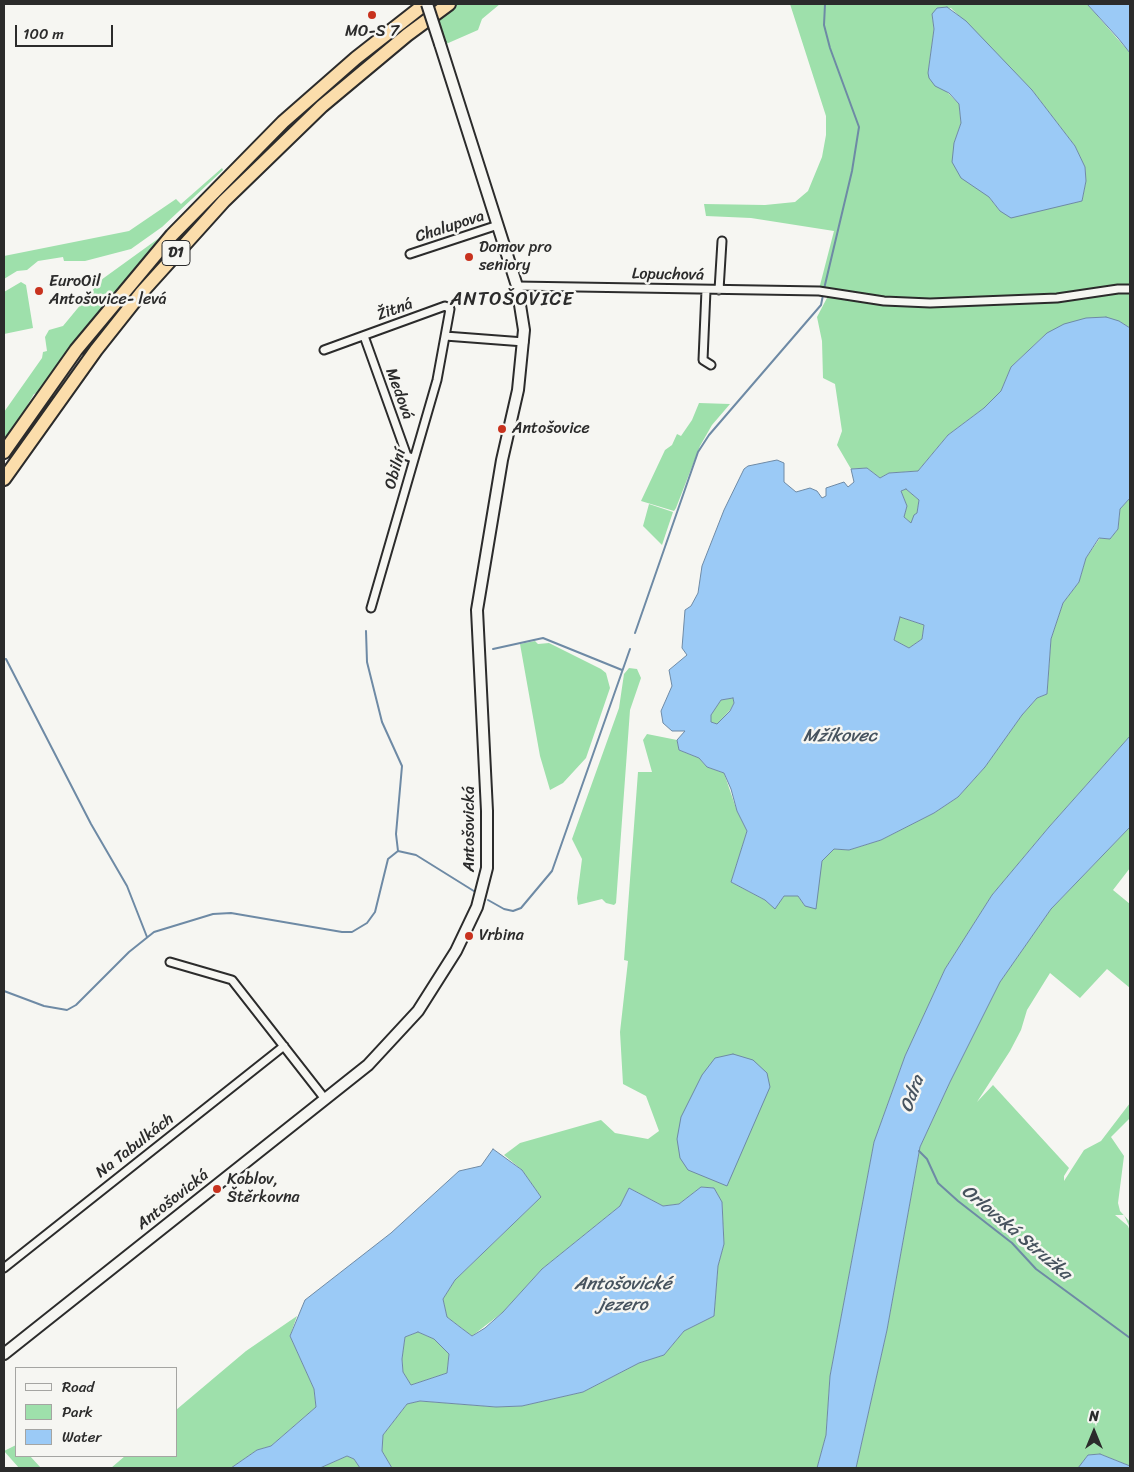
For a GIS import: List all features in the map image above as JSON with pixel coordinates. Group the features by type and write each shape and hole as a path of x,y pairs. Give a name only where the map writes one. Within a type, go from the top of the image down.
{"highway":[{"name":"D1","path":"4,452 76,350 172,235 248,155 295,111 356,58 426,4"},
{"name":"D1","path":"4,480 96,350 142,292 224,201 322,106 407,35 449,4"}],"street":[{"name":"Antošovická","path":"4,1354 368,1065 398,1035 418,1011 456,951 477,907 485,881 487,811 477,610 502,460 518,390 524,342 523,314 517,286 497,222 426,4"},
{"name":"Chalupova","path":"410,254 497,222"},
{"path":"719,290 722,241"},
{"name":"Lopuchová","path":"517,286 819,291 884,301 930,303 1057,298 1130,289"},
{"path":"706,290 703,360 711,365"},
{"name":"Žitná","path":"324,350 445,306 450,310 444,336"},
{"name":"Medová","path":"364,336 407,456 413,458"},
{"path":"444,336 524,342"},
{"name":"Obilní","path":"371,608 437,380 444,336"},
{"path":"170,962 232,980 325,1099"},
{"name":"Na Tabulkách","path":"4,1268 284,1046"}],"green space":[{"path":"434,4 500,4 482,19 478,30 446,44"},
{"path":"790,4 1087,4 1130,53 1130,328 1119,321 1047,333 1011,367 1001,391 984,408 948,435 918,471 889,473 880,478 867,468 851,469 837,445 842,431 835,384 823,378 822,341 817,317 828,296 818,293 834,231 751,218 706,216 704,204 765,205 795,202 808,191 822,157 826,135 826,116","holes":["951,8 1032,90 1075,146 1085,167 1086,181 1082,201 1052,207 1000,211 954,143 961,123 959,104 928,73 934,29 932,14"]},
{"path":"222,168 223,170 162,227 131,249 85,261 64,261 63,257 38,261 27,270 17,271 4,279 4,256 129,231 176,199 181,204"},
{"path":"166,233 67,352 38,393 34,394 4,445 4,412 42,358 43,352 47,351 45,337 49,330 63,326 101,280"},
{"path":"21,282 26,285 33,328 4,334 4,292"},
{"path":"699,403 730,404 712,425 700,446 676,508 674,511 641,501 665,450 672,445 677,434 681,436 692,420"},
{"path":"906,489 919,500 917,513 911,523 904,517 907,506 901,491"},
{"path":"1130,498 1130,736 1049,827 992,895 945,969 905,1056 874,1142 830,1376 826,1435 817,1468 392,1468 382,1451 383,1435 407,1404 420,1401 496,1407 522,1406 583,1392 639,1363 664,1355 684,1331 714,1316 718,1266 724,1244 722,1202 714,1188 701,1187 679,1204 663,1206 629,1188 620,1206 542,1269 503,1312 472,1336 447,1317 443,1299 455,1280 541,1197 522,1170 504,1155 520,1143 601,1120 615,1133 648,1139 659,1131 646,1096 623,1084 620,1032 628,961 624,960 638,772 652,772 643,740 647,734 677,740 679,750 699,758 707,767 724,773 737,811 747,831 731,882 765,900 775,908 784,896 798,896 805,906 818,882 822,861 834,849 849,850 881,840 934,813 958,797 985,767 1022,715 1037,698 1047,694 1051,639 1063,603 1079,582 1086,558 1100,538 1110,539 1118,529 1120,509"},
{"path":"649,504 673,512 662,545 643,526"},
{"path":"900,617 924,625 922,639 909,648 894,640"},
{"path":"535,641 538,644 549,643 601,669 606,673 610,688 586,758 563,783 550,790 540,756 520,644"},
{"path":"629,668 637,669 641,678 630,710 616,903 614,905 606,903 602,899 578,905 577,898 582,859 572,839 619,708 624,674"},
{"path":"733,698 734,703 730,710 717,724 711,722 711,715 721,700"},
{"path":"1130,827 1130,868 1113,890 1130,904 1130,988 1107,969 1080,998 1050,973 1027,1010 1021,1030 1010,1051 977,1102 993,1085 1069,1168 1064,1176 1064,1181 1084,1150 1101,1141 1130,1103 1130,1118 1111,1137 1124,1156 1118,1203 1120,1211 1124,1215 1115,1215 1128,1226 1130,1231 1130,1466 1100,1454 1088,1455 1078,1468 856,1468 887,1330 920,1147 1000,982 1051,909"},
{"path":"1124,1216 1130,1222 1130,1228"},
{"path":"297,1316 290,1336 314,1389 316,1407 271,1446 257,1450 231,1468 111,1468 124,1457 178,1457 178,1408 246,1351"},
{"path":"418,1332 434,1339 449,1354 447,1373 411,1385 403,1372 402,1359 405,1337"},
{"path":"15,1446 15,1457 31,1457 41,1468 19,1468 4,1451"},
{"path":"347,1456 354,1459 360,1468 320,1468"}],"water":[{"path":"1087,4 1130,4 1130,53 1118,38"},
{"path":"947,7 966,21 1032,90 1075,146 1085,167 1086,181 1082,201 1011,218 1000,211 989,197 961,178 952,162 954,143 961,123 959,104 949,93 935,86 928,73 934,29 932,14 937,8"},
{"name":"Mžíkovec","path":"1106,317 1119,321 1130,328 1130,498 1120,509 1118,529 1110,539 1099,538 1086,558 1079,582 1063,603 1051,639 1047,694 1037,698 1022,715 985,767 958,797 934,813 881,840 849,850 834,849 822,861 816,909 805,906 798,896 784,896 775,909 765,900 731,882 747,831 737,811 731,789 724,773 707,767 699,758 679,750 677,740 685,731 672,731 663,723 661,711 672,686 669,670 687,655 682,648 685,610 691,606 698,593 702,566 724,510 744,469 748,466 777,460 784,463 784,482 796,492 810,488 817,491 822,498 826,496 826,488 844,482 848,487 854,482 851,469 867,468 880,478 889,473 918,471 948,435 984,408 1001,391 1011,367 1047,333 1064,324 1086,318","holes":["906,489 919,500 917,513 914,515 911,523 904,517 907,506 901,491","900,617 924,625 922,639 909,648 894,640","733,698 734,703 730,711 717,724 711,722 711,715 721,700"]},
{"name":"Odra","path":"1130,736 1130,827 1051,909 1000,982 920,1147 887,1330 856,1468 817,1468 826,1435 830,1376 874,1142 905,1056 945,969 992,895 1049,827"},
{"path":"733,1054 753,1060 767,1073 770,1087 727,1186 688,1170 680,1158 677,1139 681,1117 702,1075 715,1058"},
{"name":"Antošovické jezero","path":"493,1149 522,1170 541,1197 455,1280 443,1299 447,1317 472,1336 485,1328 503,1312 542,1269 620,1206 629,1188 663,1206 679,1204 701,1187 714,1188 722,1202 724,1244 718,1266 714,1316 684,1331 664,1355 639,1363 583,1392 522,1406 496,1407 420,1401 407,1404 383,1435 382,1451 392,1468 360,1468 354,1459 347,1456 320,1468 231,1468 257,1450 271,1446 316,1407 314,1389 290,1336 305,1300 391,1233 459,1171 481,1166","holes":["418,1332 434,1339 449,1354 447,1373 411,1385 403,1372 402,1359 405,1337"]},
{"path":"1100,1454 1130,1466 1130,1468 1078,1468 1088,1455"}],"waterway":[{"path":"824,289 852,171 859,127 830,48 824,25 825,4"},
{"path":"635,633 698,452 709,435 821,305 823,295"},
{"path":"366,631 367,662 382,722 402,766 396,834 398,851"},
{"path":"493,649 543,638 622,670"},
{"path":"488,900 504,909 513,911 521,908 552,871 630,649"},
{"path":"6,659 91,824 127,886 147,937"},
{"path":"4,991 44,1006 67,1010 76,1005 129,952 154,932 213,914 231,913 342,932 352,932 367,923 375,912 388,859 398,851 416,855 477,893"},
{"name":"Orlovská Stružka","path":"919,1151 927,1159 938,1183 958,1201 1012,1243 1036,1269 1130,1338"}],"place":[{"name":"MO-S 7","path":"372,15"},
{"name":"Domov pro seniory","path":"469,257"},
{"name":"EuroOil Antošovice- levá","path":"39,291"},
{"name":"Antošovice","path":"502,429"},
{"name":"Vrbina","path":"469,936"},
{"name":"Koblov, Štěrkovna","path":"217,1189"}],"district":[{"name":"ANTOŠOVICE","path":"512,300"}]}
